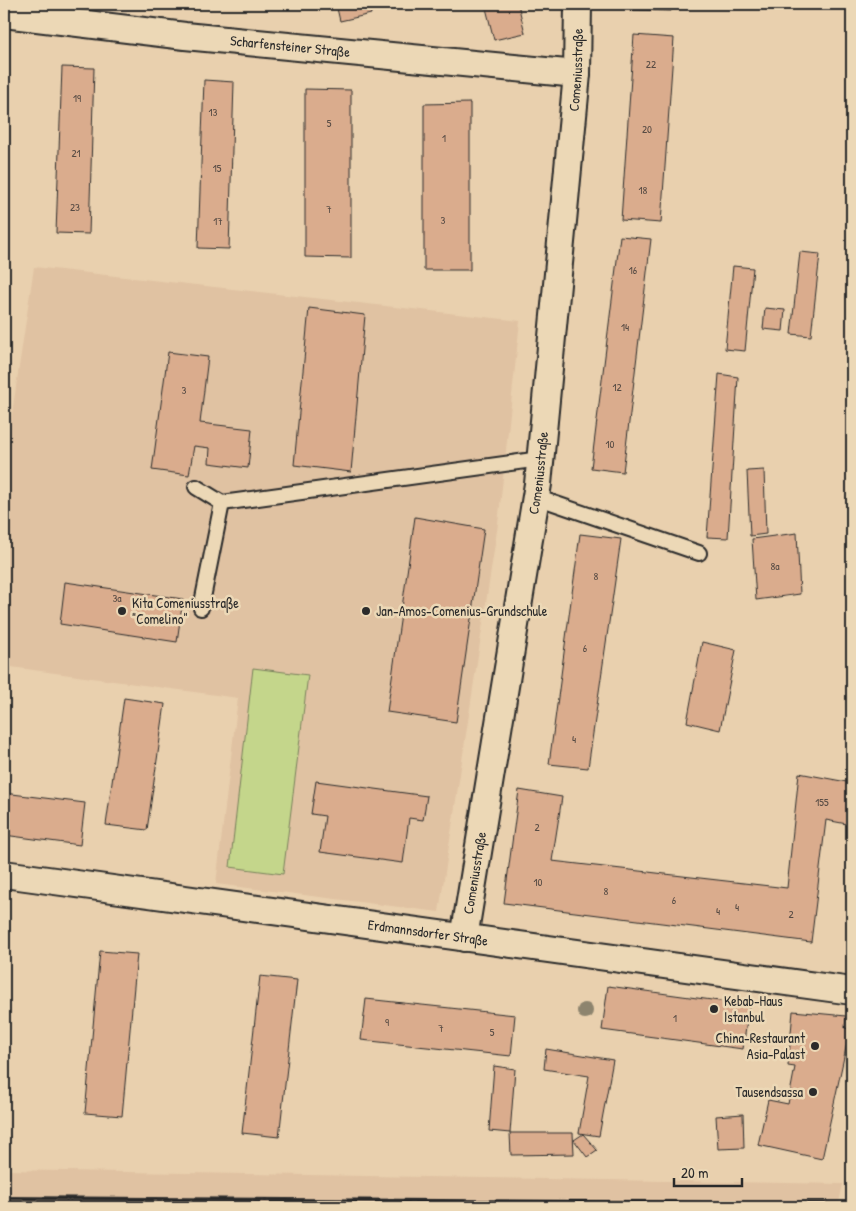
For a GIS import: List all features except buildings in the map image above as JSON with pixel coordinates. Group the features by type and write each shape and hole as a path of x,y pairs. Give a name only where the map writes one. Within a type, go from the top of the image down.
{"street":[{"name":"Comeniusstraße","path":"464,938 536,497 577,74 578,4"},
{"name":"Scharfensteiner Straße","path":"17,11 203,38 577,74"},
{"name":"Erdmannsdorfer Straße","path":"4,874 852,991"}],"lane":[{"path":"196,487 222,503 540,459"},
{"path":"536,497 699,553"},
{"path":"201,608 222,503"}],"shaded area":[{"name":"Jan-Amos-Comenius-Grundschule","path":"34,267 520,321 498,524 439,912 216,884 238,698 4,666 4,467"},
{"path":"4,1170 843,1184 838,1207 4,1207"}],"green space":[{"path":"253,668 308,675 283,874 230,867"}],"railway":[{"path":"4,1198 852,1204"}],"place":[{"name":"Kita Comeniusstraße \"Comelino\"","path":"122,611"},
{"name":"Jan-Amos-Comenius-Grundschule","path":"366,611"},
{"name":"Kebab-Haus Istanbul","path":"714,1009"},
{"name":"China-Restaurant Asia-Palast","path":"815,1046"},
{"name":"Tausendsassa","path":"813,1092"}]}
